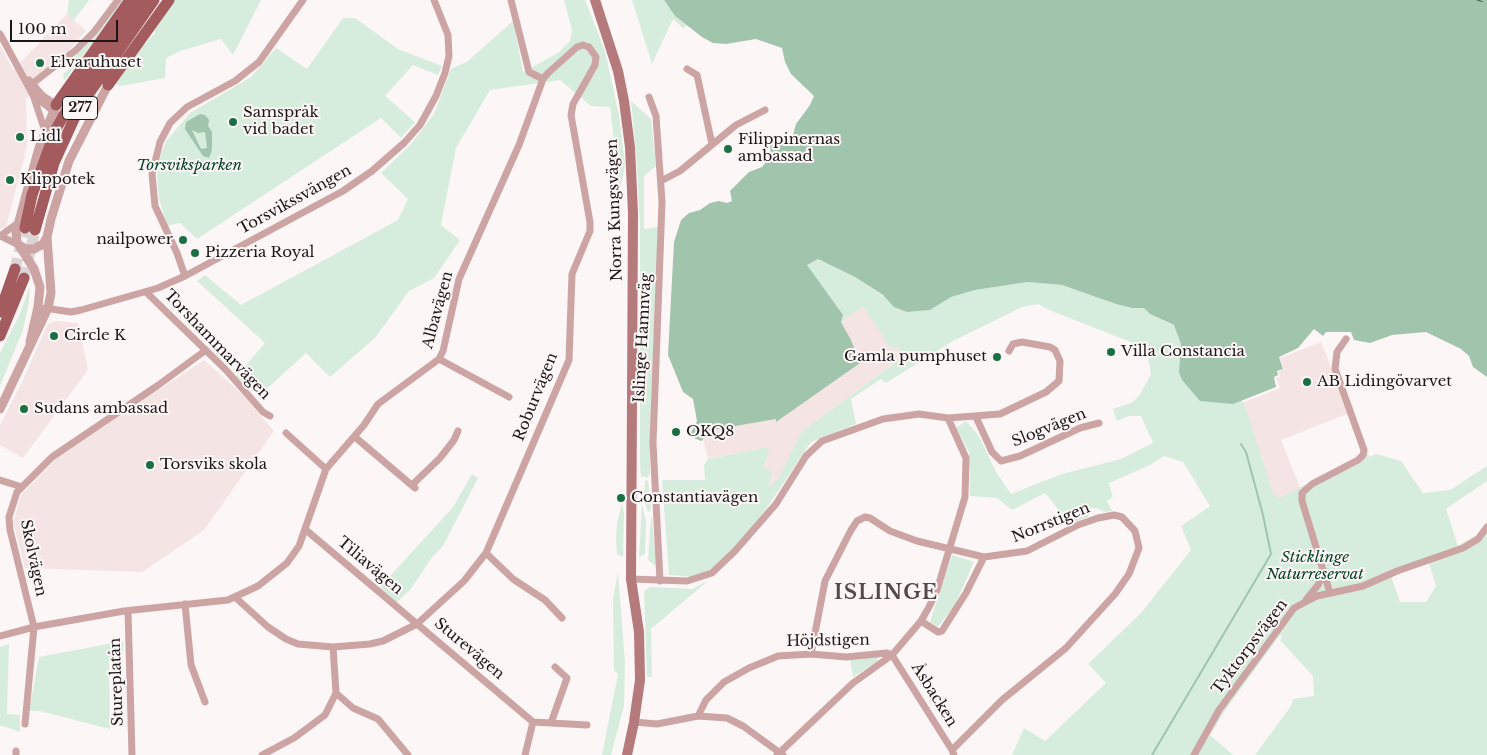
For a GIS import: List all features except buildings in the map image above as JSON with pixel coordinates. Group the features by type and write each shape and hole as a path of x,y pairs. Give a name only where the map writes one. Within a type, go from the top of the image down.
{"main road":[{"path":"57,110 130,0"},
{"name":"277","path":"26,227 32,195 56,129 78,90 142,0"},
{"name":"277","path":"26,227 83,102 154,0"},
{"path":"108,86 169,0"},
{"name":"Norra Kungsvägen","path":"595,0 618,71 630,146 634,213 631,393 631,579"},
{"path":"0,312 15,269"},
{"path":"0,336 24,278"},
{"path":"627,755 640,680 639,632 631,579"}],"street":[{"path":"30,85 76,50 94,32 118,0"},
{"path":"185,276 177,253 155,206 152,174 160,142 170,123 187,107 235,81 259,62 303,0"},
{"name":"Torsvikssvängen","path":"38,306 72,312 146,292 185,276 343,191 372,171 404,143 428,111 448,63 448,35 434,0"},
{"path":"511,0 529,72 543,79"},
{"path":"0,34 30,85 45,131"},
{"name":"Albavägen","path":"236,598 258,586 287,563 299,546 306,530 326,469 355,437 378,404 439,359 458,279 519,145 543,79 577,47 583,45 589,47"},
{"name":"Roburvägen","path":"417,624 464,581 486,553 569,360 572,274 590,231 590,222 571,127 571,115 573,104 595,65 596,57 589,47"},
{"path":"687,69 697,75 712,144"},
{"path":"30,85 57,110"},
{"path":"0,409 48,308 51,293 47,237 59,190 83,124 108,86"},
{"path":"33,95 83,124"},
{"name":"Islinge Hamnväg","path":"649,97 656,116 663,225 653,443 660,581"},
{"path":"17,244 26,227 45,131 57,110"},
{"path":"661,181 680,171 736,125 765,110"},
{"path":"0,236 26,227"},
{"path":"0,236 29,249 40,247 47,237"},
{"path":"17,244 34,269 40,287 28,352"},
{"name":"Torshammarvägen","path":"146,292 206,350 263,412 270,416"},
{"path":"1330,593 1302,501 1302,493 1312,484 1358,460 1364,450 1335,369 1338,352 1346,339"},
{"path":"631,579 660,581 698,579 712,573 776,504 806,456 822,441 883,419 919,414 948,418 1000,414 1025,404 1046,392 1059,381 1060,362 1055,350 1050,347 1022,342 1013,344 1009,351"},
{"name":"Skolvägen","path":"34,627 10,530 9,517 17,492 52,457 157,386 206,350"},
{"path":"439,359 509,397"},
{"name":"Slogvägen","path":"976,417 992,452 1001,461 1020,456 1080,428 1099,423"},
{"path":"634,722 657,724 698,716 727,718 743,726 780,754 852,683 892,655 921,621 937,590 965,497 966,465 963,447 948,418"},
{"path":"355,437 413,487 440,458 454,440 458,431"},
{"path":"286,434 326,469"},
{"path":"0,480 22,487"},
{"name":"Norrstigen","path":"810,654 826,581 837,555 857,521 864,517 870,518 890,531 917,541 984,557 1027,551 1078,526 1106,516 1122,517 1136,531 1138,538 1139,548 1129,574 1104,608 1066,648 1002,700 953,753"},
{"name":"Tyktorpsvägen","path":"1194,755 1219,710 1263,652 1278,627 1294,608 1306,600 1364,586 1397,571 1463,548 1478,539 1487,527"},
{"name":"Tiliavägen","path":"306,530 417,624"},
{"path":"486,553 513,579 545,600 562,618"},
{"path":"921,621 938,632 942,630 966,593 984,557"},
{"path":"1306,600 1318,586 1324,571"},
{"path":"0,636 34,627 128,611 236,598"},
{"name":"Sturevägen","path":"236,598 250,612 286,640 298,644 333,647 383,641 417,624 533,722"},
{"path":"185,604 191,665 204,702"},
{"name":"Stureplatån","path":"128,611 132,754"},
{"path":"25,724 34,627"},
{"path":"267,754 317,723 325,715 336,692 333,647"},
{"name":"Höjdstigen","path":"698,716 706,700 736,674 778,656 810,654 846,657 882,652 892,655"},
{"name":"Åsbacken","path":"892,655 953,753"},
{"path":"551,723 567,678 555,667"},
{"path":"336,692 353,708 378,719 408,755"},
{"path":"525,755 533,722 587,725"}],"shaded area":[{"path":"664,0 1487,0 1487,377 1473,367 1469,356 1461,349 1426,332 1392,335 1370,343 1354,340 1351,332 1326,332 1323,336 1314,329 1298,348 1279,357 1283,369 1277,371 1278,375 1274,377 1276,387 1233,404 1200,401 1182,380 1179,372 1181,344 1174,325 1150,314 1144,308 1132,308 1116,304 1062,285 1027,282 975,290 951,297 930,310 907,312 894,307 883,295 855,277 818,259 807,265 843,315 841,322 851,340 860,363 776,422 776,419 701,432 703,440 701,441 689,436 697,421 693,399 683,392 668,355 674,242 681,220 689,213 700,210 710,203 719,201 727,203 732,201 730,191 749,172 762,167 771,156 770,146 792,138 796,124 810,105 814,96 791,74 785,62 782,48 756,39 726,44 713,43 675,16"},
{"path":"67,14 86,31 26,99 27,147 6,227 0,229 0,45 13,70"},
{"path":"200,114 205,115 209,120 208,126 212,132 212,150 209,158 203,156 185,129 186,122","holes":["192,130 198,133 205,132 207,148 201,149"]},
{"path":"863,305 891,349 898,347 903,357 801,432 778,479 768,488 763,466 770,451 767,447 708,459 701,432 776,419 859,363 851,340 841,322"},
{"path":"56,321 78,323 88,370 23,458 0,445 0,425 48,324"},
{"path":"1321,342 1349,413 1281,440 1301,490 1275,500 1237,405 1280,388 1276,378 1280,376 1278,372 1284,369 1280,358"},
{"name":"Torsviks skola","path":"204,360 242,394 274,431 204,530 142,572 25,568 13,522 21,495 57,458"}],"green space":[{"path":"69,0 89,0 74,20 67,14"},
{"path":"122,0 124,0 65,80 63,78 64,73 72,67 67,63 91,41"},
{"path":"174,0 261,0 233,55 221,39 180,51 166,58 165,78 120,86 116,84 137,52 155,33 155,28"},
{"path":"564,0 585,0 605,51 619,115 625,165 620,190 610,107 591,106 560,80 490,90 456,148 441,225 460,240 434,278 409,291 375,338 330,377 306,353 259,396 236,377 265,343 197,281 205,275 241,305 398,220 408,199 381,173 412,143 434,114 451,69 468,61 513,21 523,72 558,53 570,41 572,30"},
{"path":"632,0 664,0 675,16 686,25 684,29 673,19 652,64"},
{"name":"Torsviksparken","path":"343,18 355,18 398,49 442,66 438,75 413,65 385,96 415,122 401,138 381,118 197,239 180,223 167,226 159,199 157,176 159,160 166,141 190,113 251,77 276,48 307,69"},
{"path":"631,101 651,119 656,166 644,176 644,229 658,227 650,474 647,478 641,476 640,466 640,224"},
{"name":"Sticklinge Naturreservat","path":"818,259 855,277 907,312 930,310 951,297 975,290 1027,282 1062,285 1116,304 1132,308 1144,308 1150,314 1175,326 1244,403 1274,496 1279,498 1368,453 1369,457 1376,454 1401,461 1423,493 1450,490 1487,466 1487,481 1446,509 1458,546 1477,535 1487,522 1487,755 1255,755 1291,706 1293,699 1314,696 1313,676 1280,640 1282,637 1280,635 1224,712 1210,735 1233,755 1012,755 1024,728 1045,741 1106,683 1088,664 1141,613 1191,550 1181,526 1210,506 1183,462 1164,456 1150,465 1109,483 1113,497 1107,501 1112,511 1104,512 1097,508 1091,508 1088,517 1070,524 1045,493 1012,510 997,498 970,496 969,452 956,428 966,421 979,436 996,472 1011,494 1062,474 1121,459 1153,443 1141,416 1129,416 1117,421 1113,409 1131,403 1139,396 1151,374 1146,348 1038,304 1022,307 953,341 886,383 881,379 851,399 856,424 811,442 758,521 728,556 711,571 695,577 669,575 662,480 705,480 704,465 708,459 767,447 770,451 763,466 772,473 768,487 778,479 801,432 903,357 898,347 891,349 863,306 841,322 807,265","holes":["1429,563 1436,586 1426,602 1400,602 1391,576"]},
{"path":"30,286 29,303 23,330 0,386 0,353 19,316"},
{"path":"472,474 478,478 443,546 433,556 410,590 396,603 380,587 453,507"},
{"path":"648,480 651,509 648,512 644,500 645,481"},
{"path":"622,503 624,514 623,557 617,554 616,539 617,523"},
{"path":"642,504 646,521 645,554 639,557"},
{"path":"652,517 656,566 648,560"},
{"path":"952,555 974,562 955,605 938,627 930,622"},
{"path":"618,572 625,663 624,706 611,755 602,755 618,674 614,671 613,598"},
{"path":"709,580 651,629 652,677 647,677 644,591 650,587 692,589"},
{"path":"124,641 122,656 109,657 110,729 40,711 29,711 39,657"},
{"path":"9,644 7,714 20,715 20,732 0,725 0,647"},
{"path":"878,656 878,661 853,677 850,659"}],"waterway":[{"path":"1152,755 1271,554 1263,515 1246,452 1241,444"}],"ferry route":[{"path":"1477,0 1487,3"}],"tunnel":[{"path":"15,269 25,228"},
{"path":"24,278 35,230"}],"place":[{"name":"Elvaruhuset","path":"40,63"},
{"name":"Samspråk vid badet","path":"233,122"},
{"name":"Lidl","path":"20,137"},
{"name":"Filippinernas ambassad","path":"728,149"},
{"name":"Klippotek","path":"10,180"},
{"name":"nailpower","path":"183,240"},
{"name":"Pizzeria Royal","path":"195,253"},
{"name":"Circle K","path":"54,336"},
{"name":"Villa Constancia","path":"1111,352"},
{"name":"Gamla pumphuset","path":"997,357"},
{"name":"AB Lidingövarvet","path":"1307,382"},
{"name":"Sudans ambassad","path":"24,409"},
{"name":"OKQ8","path":"676,432"},
{"name":"Torsviks skola","path":"150,465"},
{"name":"Constantiavägen","path":"621,498"}],"district":[{"name":"ISLINGE","path":"886,593"}]}
